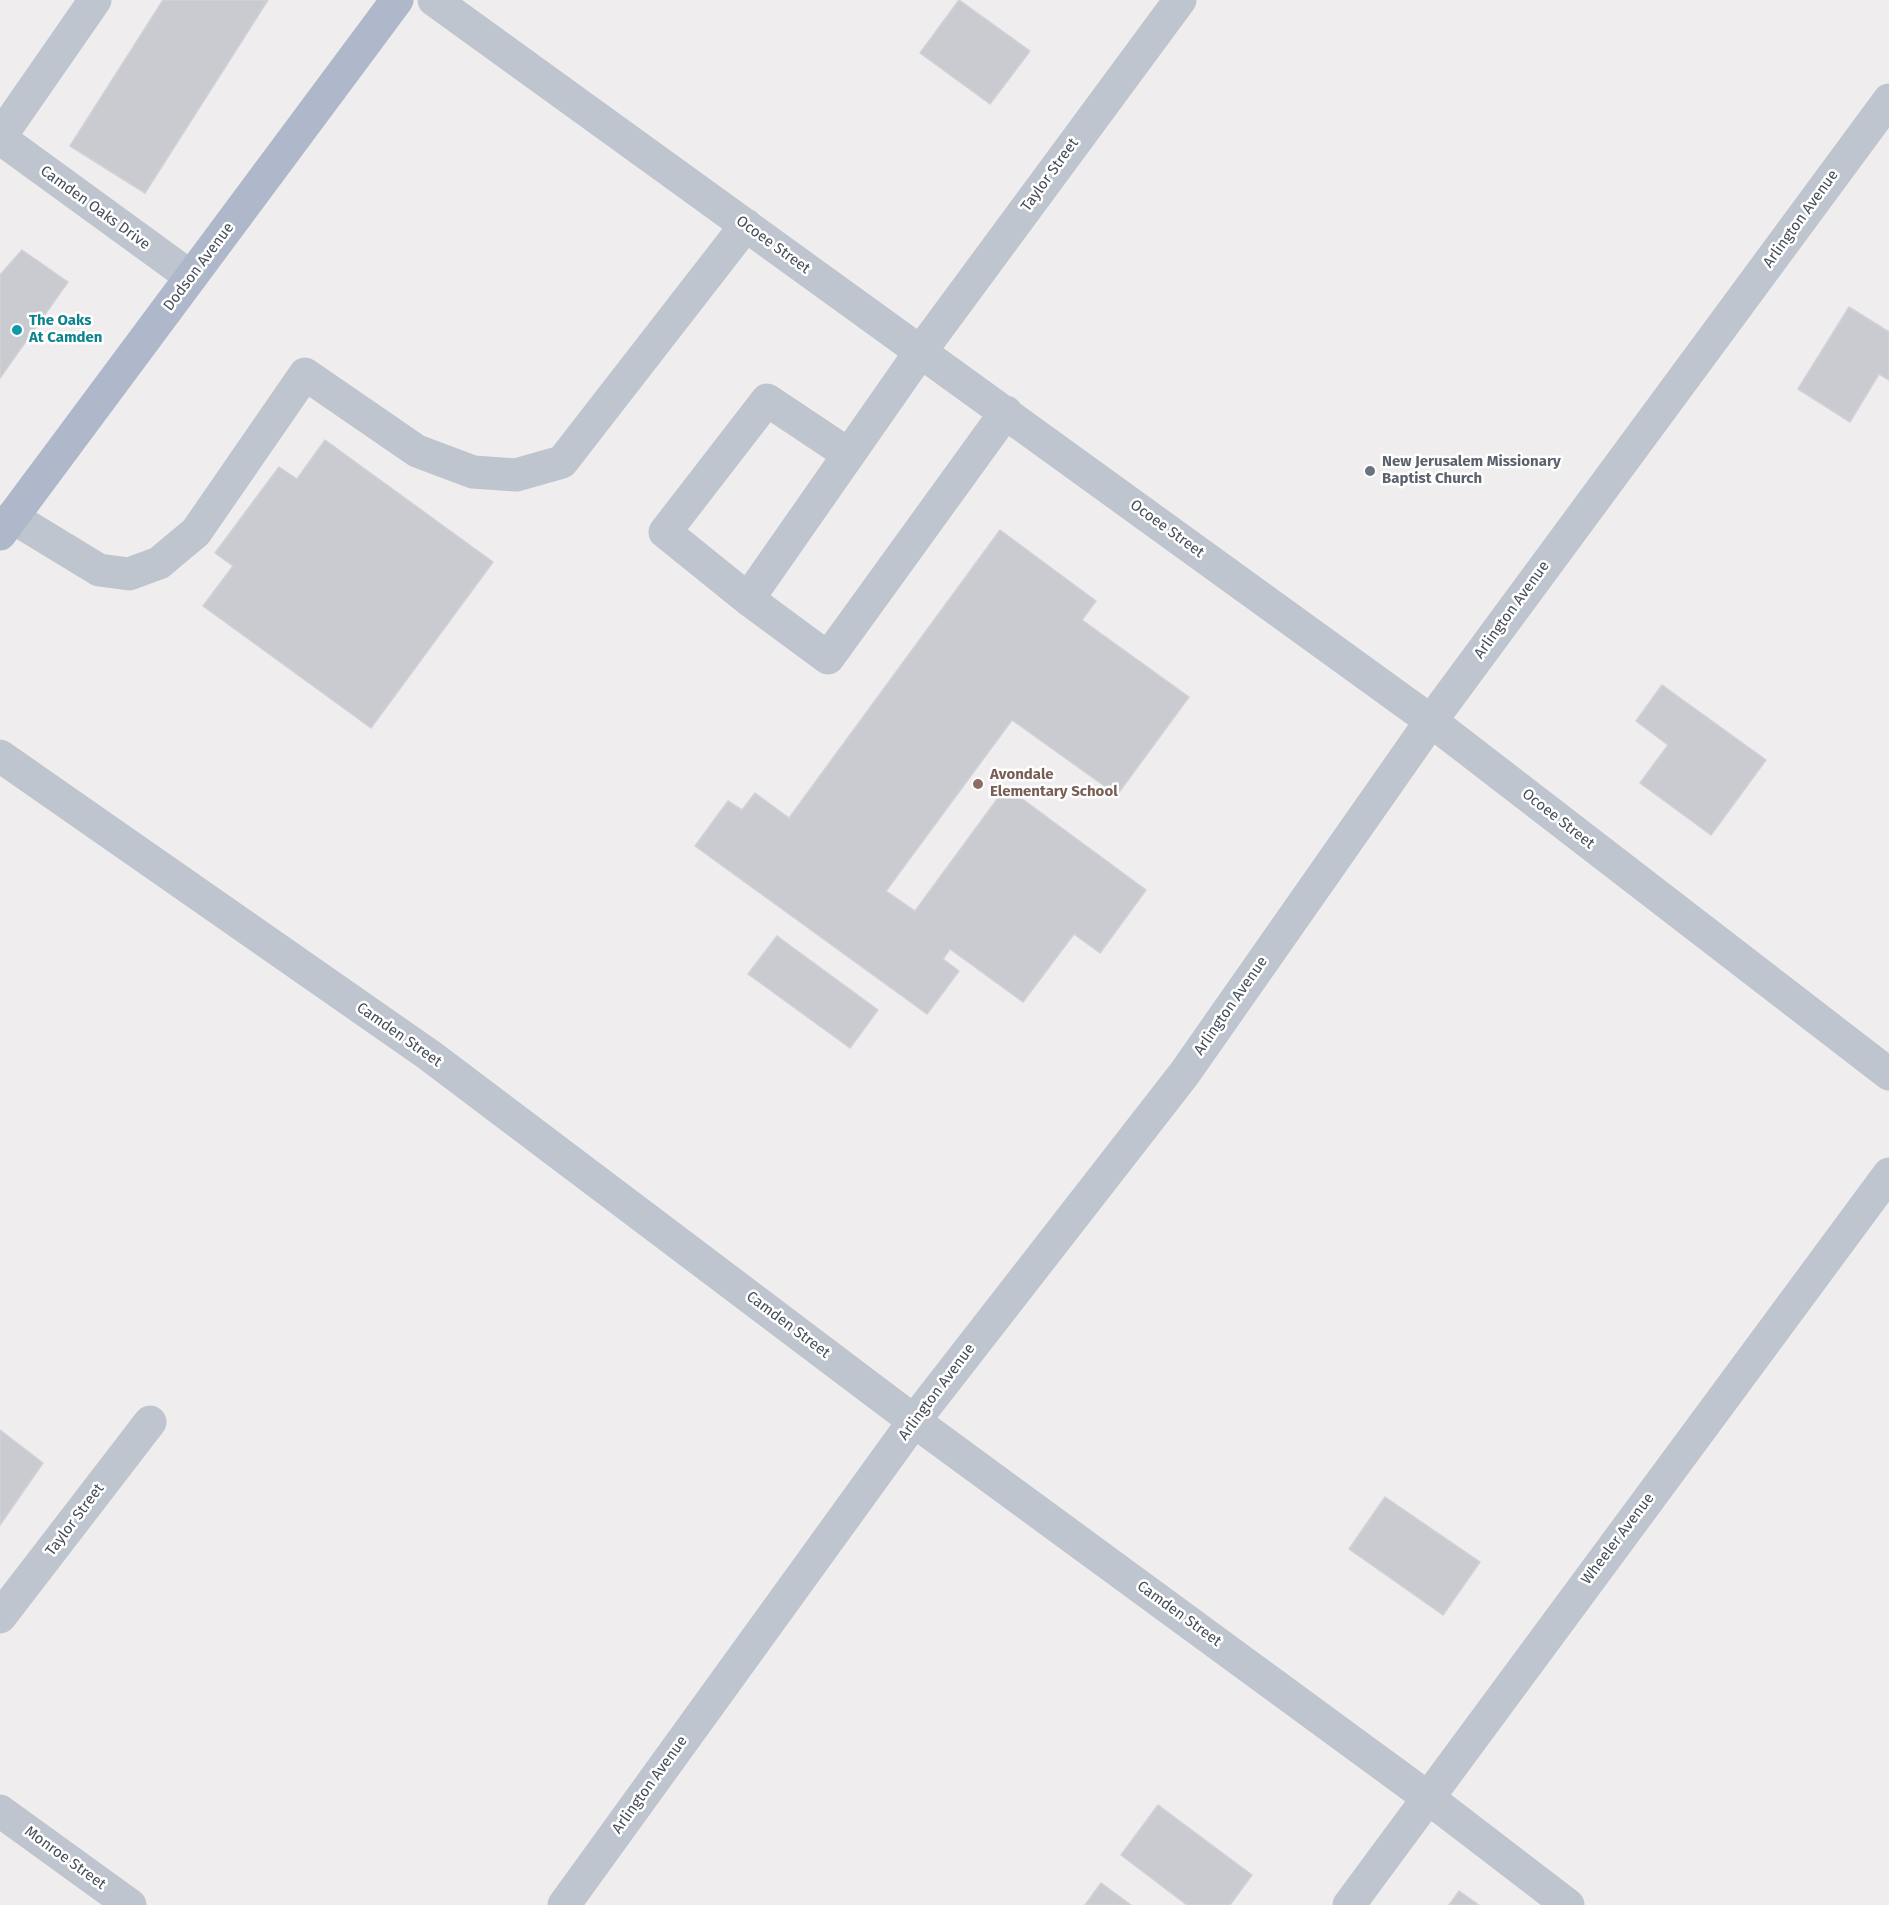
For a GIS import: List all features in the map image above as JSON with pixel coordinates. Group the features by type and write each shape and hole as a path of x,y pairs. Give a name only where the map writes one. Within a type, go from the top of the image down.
{"main road":[{"name":"Dodson Avenue","path":"6,525 398,0"}],"street":[{"path":"0,138 95,0"},
{"name":"Ocoee Street","path":"434,0 1431,721 1889,1074"},
{"name":"Taylor Street","path":"748,599 921,351 1180,0"},
{"name":"Arlington Avenue","path":"564,1905 914,1420 1184,1074 1431,721 1889,100"},
{"name":"Camden Oaks Drive","path":"0,138 191,277"},
{"path":"6,525 99,570 129,574 159,563 195,532 305,374 417,451 473,472 516,475 562,462 746,225"},
{"path":"849,454 766,400 665,532 748,599 828,658 1006,412"},
{"name":"Camden Street","path":"0,756 429,1055 914,1420 1428,1797 1568,1905"},
{"name":"Wheeler Avenue","path":"1349,1905 1889,1174"},
{"name":"Taylor Street","path":"0,1617 150,1422"},
{"name":"Monroe Street","path":"0,1810 130,1905"}],"building":[{"path":"163,0 268,0 145,193 70,146"},
{"path":"959,0 1030,51 990,104 920,53"},
{"name":"The Oaks At Camden","path":"22,250 68,282 0,378 0,275"},
{"path":"1849,307 1889,332 1889,380 1879,374 1850,422 1798,389"},
{"path":"325,440 493,562 371,728 203,606 233,566 215,553 279,467 297,479"},
{"path":"1000,530 1096,601 1082,620 1189,697 1117,795 1012,720 886,891 915,911 1006,787 1146,890 1100,953 1074,934 1023,1002 950,949 943,959 959,971 927,1014 695,846 728,801 742,810 755,793 789,818"},
{"path":"1662,685 1766,760 1711,835 1640,783 1668,745 1636,721"},
{"path":"777,936 878,1010 850,1048 748,974"},
{"path":"0,1430 43,1463 0,1525"},
{"path":"1385,1497 1480,1562 1443,1615 1349,1549"},
{"path":"1158,1805 1252,1875 1230,1905 1187,1905 1121,1855"},
{"path":"1101,1883 1131,1905 1085,1905"},
{"path":"1459,1891 1479,1905 1449,1905"}],"place":[{"name":"The Oaks At Camden","path":"17,330"},
{"name":"New Jerusalem Missionary Baptist Church","path":"1370,471"},
{"name":"Avondale Elementary School","path":"978,784"}]}
